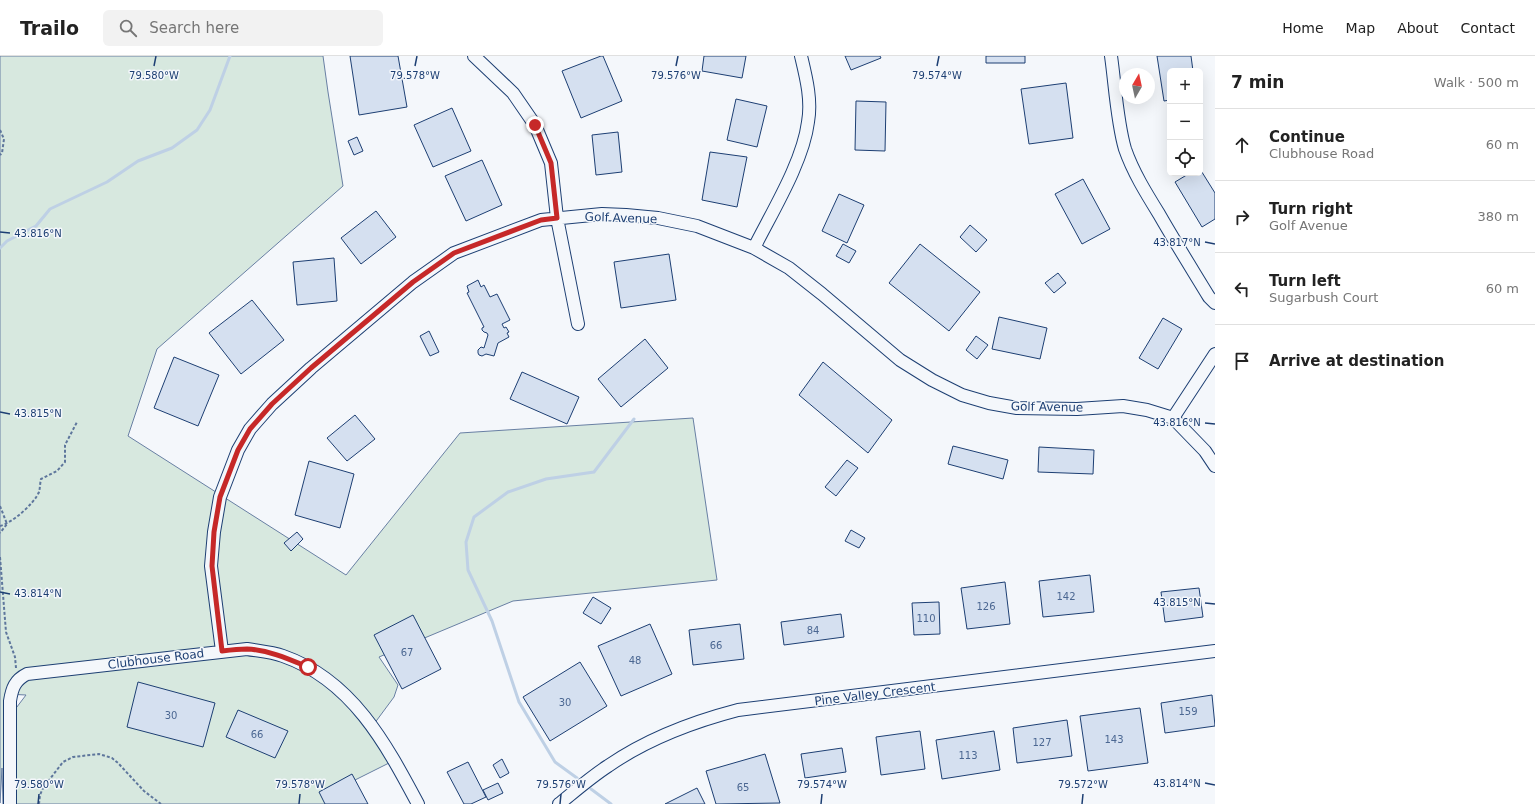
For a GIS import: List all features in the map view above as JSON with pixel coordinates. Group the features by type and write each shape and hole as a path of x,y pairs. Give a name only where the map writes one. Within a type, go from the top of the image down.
{"street":[{"path":"474,56 513,93 535,125 551,163 557,218 578,324"},
{"path":"754,248 800,155 808,122 808,81 801,56"},
{"path":"1111,56 1119,115 1125,147 1130,163 1181,252 1209,297 1215,303"},
{"name":"Golf Avenue","path":"222,651 212,566 214,532 220,497 238,450 250,429 272,404 311,368 413,282 454,253 541,220 602,214 658,218 697,226 754,248 789,268 900,360 932,380 962,395 988,403 1017,408 1077,409 1123,406 1147,410 1173,418 1205,451 1215,466"},
{"path":"1173,418 1215,354"},
{"name":"Clubhouse Road","path":"17,681 27,674 222,651 247,649 283,656 308,667 326,678 352,700 375,730 418,804"},
{"name":"Pine Valley Crescent","path":"559,804 607,766 636,748 704,719 738,710 1215,651"},
{"path":"10,804 10,701 12,689 17,681"}],"path":[{"path":"0,130 4,139 2,153 0,155"},
{"path":"0,533 7,524 30,504 39,492 41,479 57,471 65,462 65,444 76,422"},
{"path":"0,506 7,524"},
{"path":"0,526 7,524"},
{"path":"0,557 6,632 15,657 17,681"},
{"path":"39,804 40,795 43,788 63,762 73,757 99,754 107,756 118,762 144,791 161,804"}],"shaded area":[{"path":"0,56 323,56 343,186 157,349 128,436 346,575 460,433 693,418 717,580 513,601 379,657 398,685 394,697 374,724 389,763 347,784 342,804 3,804 2,768 0,803","holes":["6,694 26,695 4,724"]}],"building":[{"path":"350,56 398,56 407,107 359,115"},
{"path":"603,56 622,101 581,118 562,71"},
{"path":"704,56 746,56 742,78 702,71"},
{"path":"845,56 880,56 881,58 851,70"},
{"path":"986,56 1025,56 1025,63 986,63"},
{"path":"1157,56 1191,56 1193,68 1167,68 1167,100 1164,101"},
{"path":"1066,83 1073,138 1029,144 1021,89"},
{"path":"736,99 767,106 757,147 727,140"},
{"path":"856,101 886,102 885,151 855,150"},
{"path":"452,108 471,151 433,167 414,125"},
{"path":"618,132 622,172 596,175 592,135"},
{"path":"357,137 363,151 354,155 348,141"},
{"path":"710,152 747,157 737,207 702,200"},
{"path":"482,160 502,205 466,221 445,176"},
{"path":"1203,174 1215,193 1215,219 1202,227 1175,182 1185,176 1203,176"},
{"path":"1083,179 1110,229 1082,244 1055,194"},
{"path":"839,194 864,205 847,243 822,231"},
{"path":"376,211 396,237 361,264 341,238"},
{"path":"970,225 987,240 976,252 960,237"},
{"path":"843,244 856,251 849,263 836,256"},
{"path":"920,244 980,292 949,331 889,283"},
{"path":"669,254 676,300 621,308 614,262"},
{"path":"334,258 337,301 297,305 293,262"},
{"path":"1058,273 1066,283 1054,293 1045,283"},
{"path":"478,280 481,287 484,285 490,297 497,294 510,320 502,324 509,332 507,333 509,337 498,343 494,356 486,354 482,356 478,353 478,350 481,347 484,348 488,335 482,330 484,327 467,293 469,292 467,286"},
{"path":"252,300 284,340 241,374 209,333"},
{"path":"999,317 1047,328 1040,359 992,349"},
{"path":"1163,318 1182,329 1158,369 1139,358"},
{"path":"429,331 439,352 430,356 420,336"},
{"path":"976,336 988,345 977,359 966,350"},
{"path":"645,339 668,368 621,407 598,379"},
{"path":"174,357 219,375 198,426 154,408"},
{"path":"823,362 892,420 868,453 799,395"},
{"path":"522,372 579,397 567,424 510,399"},
{"path":"355,415 375,439 347,461 327,438"},
{"path":"953,446 1008,460 1003,479 948,464"},
{"path":"1039,447 1094,450 1093,474 1038,472"},
{"path":"847,460 858,468 836,496 825,487"},
{"path":"309,461 354,474 340,528 295,515"},
{"path":"851,530 865,538 859,548 845,541"},
{"path":"297,532 303,539 291,551 284,543"},
{"path":"1090,575 1094,612 1043,617 1039,581"},
{"path":"1005,582 1010,624 967,629 961,588"},
{"path":"1199,588 1203,617 1165,622 1161,592"},
{"path":"593,597 611,608 601,624 583,613"},
{"path":"939,602 940,634 914,635 912,603"},
{"path":"841,614 844,637 784,645 781,622"},
{"path":"413,615 441,669 402,689 374,635"},
{"path":"650,624 672,674 621,696 598,646"},
{"path":"740,624 744,659 693,665 689,630"},
{"path":"580,662 607,706 550,741 523,697"},
{"path":"138,682 215,703 203,747 127,727"},
{"path":"1212,695 1215,726 1165,733 1161,703"},
{"path":"1140,708 1148,763 1088,771 1080,716"},
{"path":"238,710 288,731 275,758 226,737"},
{"path":"1067,720 1072,756 1017,763 1013,728"},
{"path":"920,731 925,769 881,775 876,737"},
{"path":"994,731 1000,770 942,779 936,740"},
{"path":"842,748 846,772 805,778 801,754"},
{"path":"765,754 780,803 716,804 706,771"},
{"path":"502,759 509,773 500,778 493,765"},
{"path":"468,762 486,797 471,804 464,804 447,772"},
{"path":"352,774 368,804 325,804 319,792"},
{"path":"498,783 503,793 488,800 483,790"},
{"path":"697,788 705,804 665,804"}],"waterway":[{"path":"0,248 7,241 36,226 50,209 107,182 138,161 172,148 197,130 210,110 230,56"},
{"path":"577,778 555,762 519,702 492,621 468,570 466,542 474,517 508,492 546,479 594,472 634,419"},
{"path":"591,789 611,804"}],"route":[{"path":"308,667 283,656 265,652 247,649 222,651 212,566 214,532 220,497 238,450 250,429 272,404 311,368 413,282 454,253 541,220 557,218 551,163 535,125"}]}
